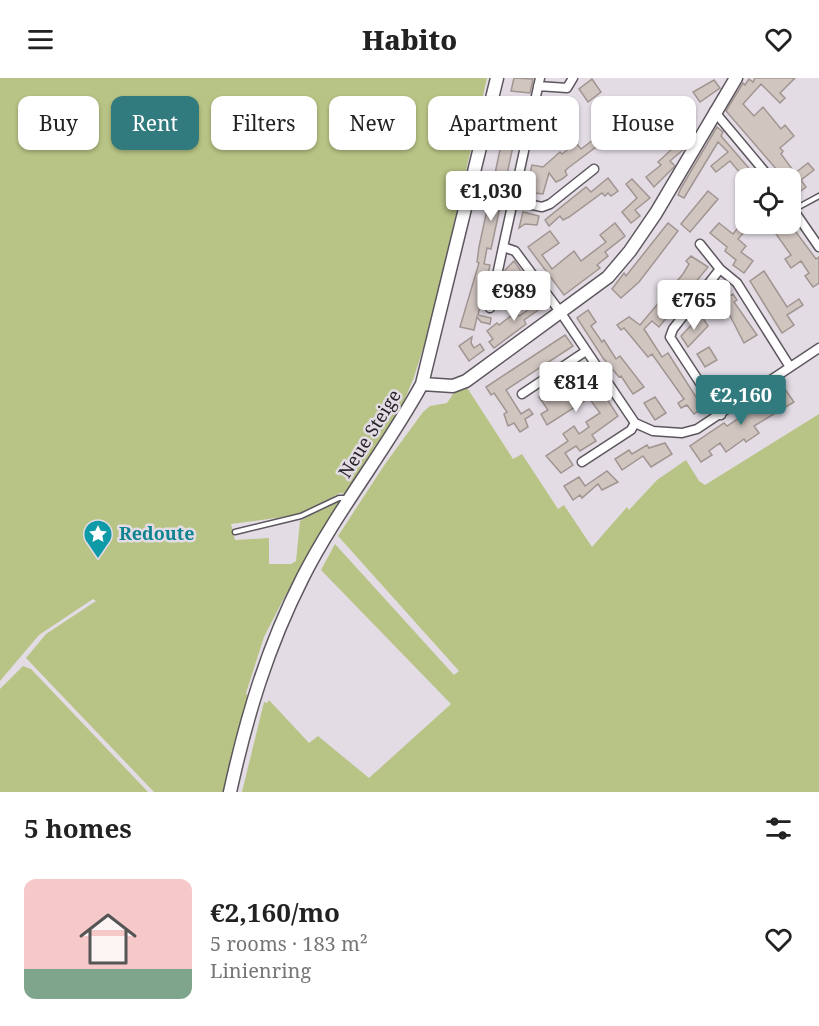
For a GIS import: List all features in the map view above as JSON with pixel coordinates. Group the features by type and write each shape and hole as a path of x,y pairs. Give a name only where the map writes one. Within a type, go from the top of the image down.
{"main road":[{"name":"Neue Steige","path":"230,792 267,652 304,575 350,498 402,420 422,384 497,78"},
{"path":"422,384 453,386 466,381 608,277 630,252 656,213 732,80"}],"street":[{"path":"490,308 539,82 567,88 573,78"},
{"path":"714,111 762,168"},
{"path":"513,201 542,207 550,204 594,169"},
{"path":"801,220 819,247"},
{"path":"700,244 720,269 737,283 790,367"},
{"path":"503,248 515,251 561,313 634,423 668,434 697,429 819,348"},
{"path":"720,269 673,329 670,337 721,415"},
{"path":"522,394 586,351"},
{"path":"582,462 631,430 634,423"}],"lane":[{"path":"801,203 819,196"},
{"path":"235,532 281,522 339,498 350,498"}],"green space":[{"path":"0,78 487,78 483,96 428,96 428,150 471,150 432,320 414,377 394,426 351,494 340,493 298,515 231,524 235,540 269,538 269,564 291,564 296,561 300,521 338,500 342,504 285,596 264,637 246,693 249,698 227,792 154,792 26,658 46,634 96,601 93,599 39,635 0,681"},
{"path":"466,386 513,459 522,454 558,509 564,505 592,547 627,507 629,510 657,480 686,460 699,481 705,485 819,414 819,792 242,792 264,702 267,703 269,700 309,743 318,736 369,778 451,704 321,570 335,544 454,675 459,671 338,536 385,464 423,412 430,406 447,403 453,394"},
{"path":"23,666 31,669 148,792 0,792 0,689"}],"building":[{"path":"514,78 533,79 530,93 511,91"},
{"path":"755,78 795,78 780,93 785,98 780,103 761,84 743,104 754,116 763,107 781,129 785,125 794,136 780,148 783,151 781,154 791,168 775,168 726,111 743,83 745,85 749,79 753,82"},
{"path":"592,79 601,92 591,96 588,102 579,89"},
{"path":"714,80 720,88 700,102 693,92"},
{"path":"717,127 723,132 721,136 749,168 736,168 730,161 716,172 711,166 728,152 718,142 684,198 678,195"},
{"path":"591,142 592,150 568,168 565,171 567,175 562,179 556,182 549,173 543,194 526,192 532,165 543,167 560,152 562,154 567,150 579,150 579,147 581,149"},
{"path":"500,150 512,150 491,249 487,248 484,264 490,265 478,315 491,318 490,324 481,322 477,317 474,330 460,327 479,263 477,262 479,247 487,210 492,211 495,199 490,198"},
{"path":"671,150 683,150 670,161 675,166 654,187 646,177 661,165 658,162"},
{"path":"808,163 814,170 801,180 801,168"},
{"path":"608,178 618,191 611,196 608,193 605,196 602,193 569,217 563,220 560,216 549,226 545,220 586,187 591,192"},
{"path":"632,179 650,198 635,210 640,216 631,223 622,212 637,198 626,184"},
{"path":"801,180 806,187 801,191"},
{"path":"708,191 718,199 690,232 681,224"},
{"path":"523,212 539,216 537,225 525,224 519,228"},
{"path":"615,223 625,236 605,252 608,256 597,265 600,268 564,295 528,247 550,231 559,243 542,255 552,269 574,251 581,261 606,242 600,235"},
{"path":"668,223 678,231 639,282 621,298 612,289 624,273 626,276"},
{"path":"719,223 733,234 735,232 735,234 742,234 738,239 746,246 741,252 753,261 744,273 733,265 736,260 725,251 727,247 710,233"},
{"path":"776,234 797,234 816,259 819,257 819,283 813,287 805,276 809,273 801,261 791,268 785,259 791,255"},
{"path":"691,256 708,267 659,327 652,321 644,329 662,357 668,353 703,408 694,414 687,405 681,408 678,403 684,399 652,354 648,357 624,328 621,330 617,325 629,317 640,325 683,274 689,264 686,261"},
{"path":"514,261 528,281 509,294 513,301 507,305 499,294 500,290 513,281 505,270"},
{"path":"764,271 787,307 799,299 803,305 787,315 794,325 782,333 750,281"},
{"path":"724,286 729,293 725,298 733,294 737,300 734,302 757,335 744,343 728,312 712,294"},
{"path":"534,293 544,306 524,320 526,324 494,348 489,342 493,339 487,331 516,312 519,316 529,309 523,301"},
{"path":"588,310 596,322 591,326 602,342 604,340 616,359 620,356 644,387 633,394 621,376 619,377 603,358 577,318"},
{"path":"701,315 708,326 688,347 681,336"},
{"path":"565,335 573,346 506,390 521,414 529,409 533,414 525,419 528,427 520,432 514,423 508,426 504,414 507,412 494,393 491,395 486,387"},
{"path":"472,337 471,343 474,348 480,344 484,350 469,361 459,346"},
{"path":"709,347 717,360 705,367 697,354"},
{"path":"585,365 618,416 592,435 596,441 580,451 576,446 565,453 573,465 561,473 546,456 568,441 563,434 574,426 579,434 589,427 586,422 600,413 589,398 547,425 541,414 548,410 539,397"},
{"path":"784,388 794,402 754,426 759,433 746,442 744,439 726,452 720,443 709,451 712,455 701,462 690,446 724,423 727,426"},
{"path":"655,397 666,413 655,420 644,403"},
{"path":"665,443 672,454 651,467 643,456 622,470 615,459 629,450 632,454 647,445 649,448"},
{"path":"607,471 618,482 602,490 598,484 582,498 580,495 573,500 564,486 579,477 585,486"}],"place":[{"name":"Redoute","path":"98,560"}]}
